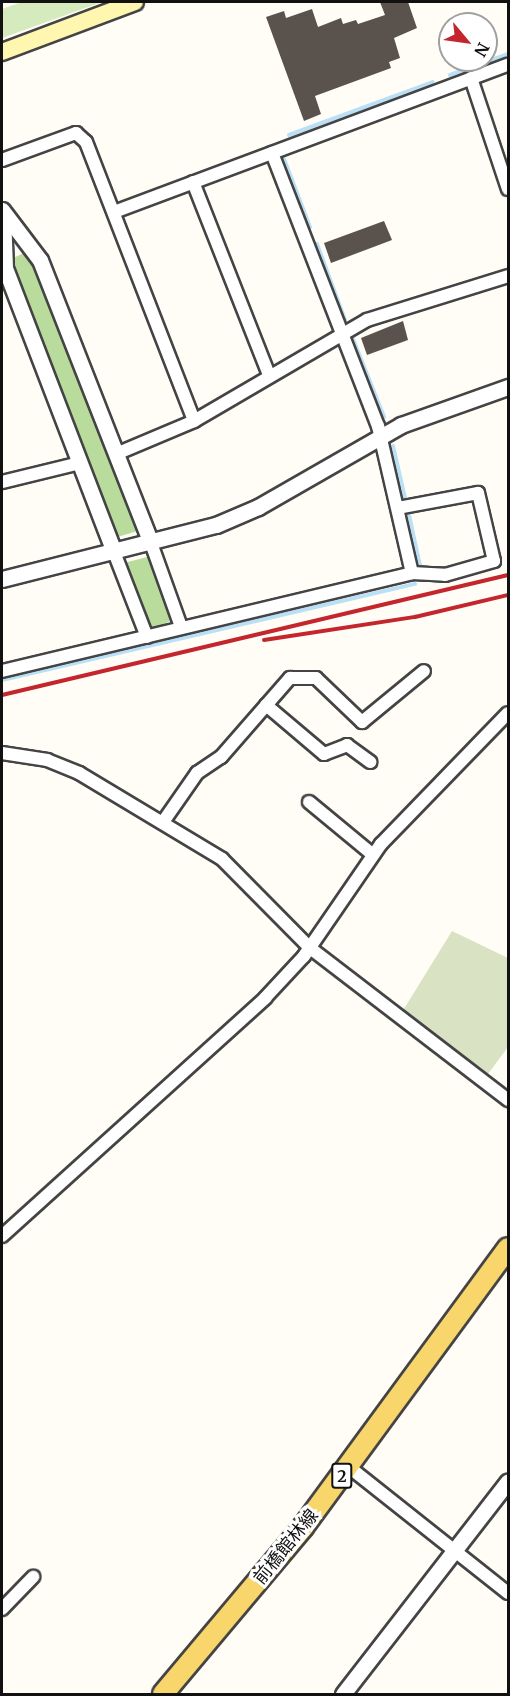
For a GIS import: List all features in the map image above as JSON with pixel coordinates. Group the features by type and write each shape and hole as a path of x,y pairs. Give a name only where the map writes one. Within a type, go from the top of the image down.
{"main road":[{"path":"2,52 135,2"},
{"name":"前橋館林線","path":"168,1693 349,1467 508,1248"}],"street":[{"path":"114,212 508,65"},
{"path":"471,78 508,189"},
{"path":"2,160 76,133 86,142 194,421"},
{"path":"272,153 381,435 412,573"},
{"path":"193,182 269,375"},
{"path":"2,212 40,260 181,627"},
{"path":"2,212 5,268 147,637"},
{"path":"116,454 194,421 342,332 411,304 508,276"},
{"path":"2,579 150,543 258,507 381,435 454,403 508,387"},
{"path":"2,482 80,463"},
{"path":"2,670 412,573 445,575 492,563 492,546 478,493 398,508"},
{"path":"163,822 197,773 221,757 290,678 316,678 362,722 424,671"},
{"path":"266,705 324,754 347,745 370,762"},
{"path":"3,1229 112,1140 177,1074 265,998 309,948 373,855 426,794 508,713"},
{"path":"2,753 67,767 222,859 309,948 508,1100"},
{"path":"309,802 373,855"},
{"path":"349,1467 508,1593"},
{"path":"343,1695 508,1481"},
{"path":"2,1609 33,1577"}],"green space":[{"path":"22,2 102,2 2,38 2,9"},
{"path":"26,252 36,262 141,530 114,538 16,285 11,259"},
{"path":"151,556 174,619 154,629 148,625 124,563"},
{"path":"452,931 508,958 508,1047 485,1078 402,1012"}],"building":[{"path":"380,2 408,2 417,28 394,38 400,58 389,62 391,68 315,96 321,114 304,121 266,17 284,11 286,18 312,9 318,27 341,18 343,24 356,20 358,24 385,15"},
{"path":"384,221 392,240 331,263 324,243"},
{"path":"403,321 408,340 367,355 361,338"}],"waterway":[{"path":"450,75 508,54"},
{"path":"289,135 433,82"},
{"path":"284,159 310,227"},
{"path":"317,244 345,320"},
{"path":"353,339 384,417"},
{"path":"393,446 405,498"},
{"path":"409,515 420,566"},
{"path":"2,680 415,584"}],"railway":[{"path":"2,695 508,575"},
{"path":"264,640 415,617 508,595"}]}
